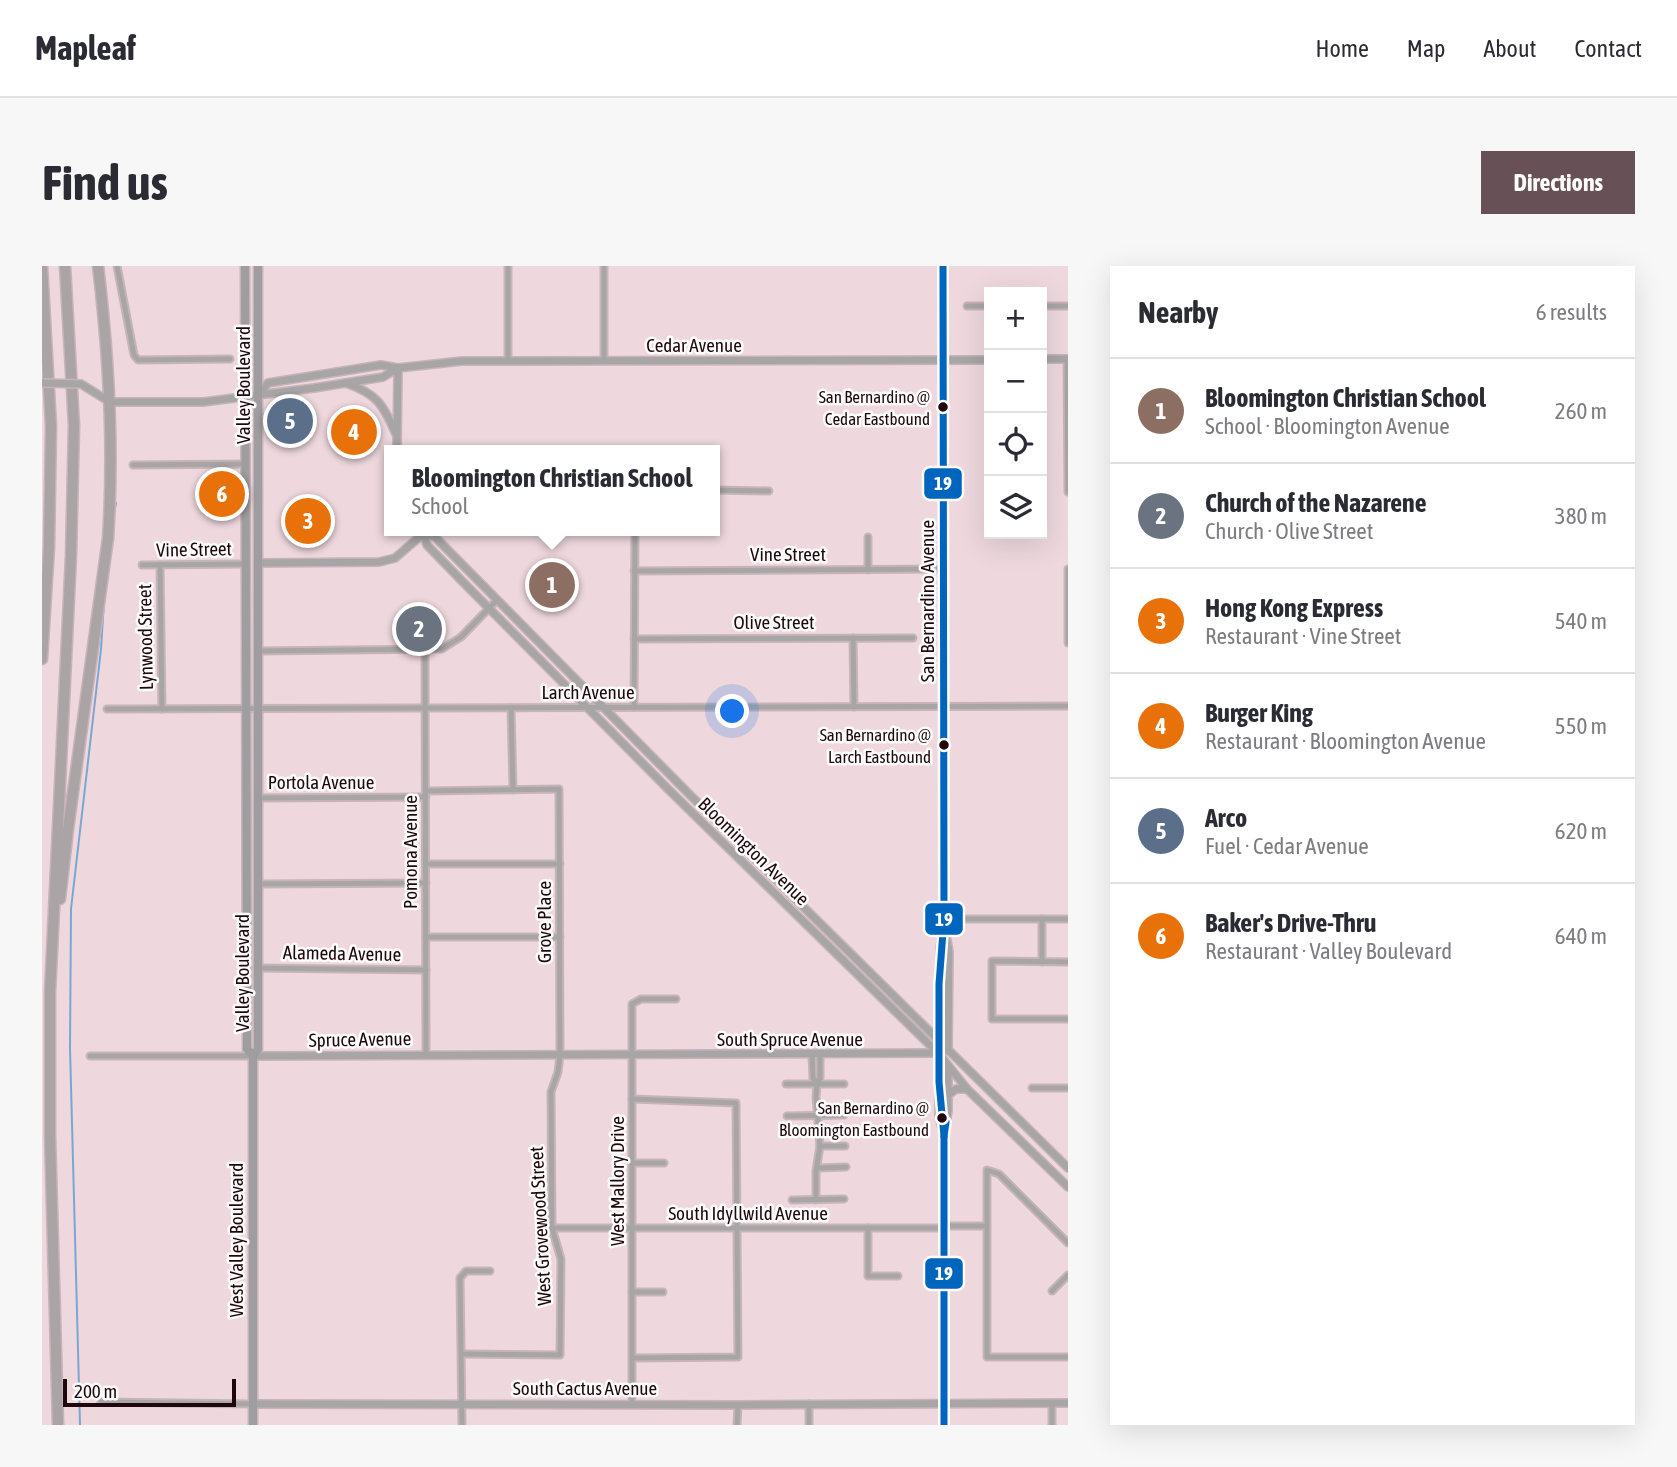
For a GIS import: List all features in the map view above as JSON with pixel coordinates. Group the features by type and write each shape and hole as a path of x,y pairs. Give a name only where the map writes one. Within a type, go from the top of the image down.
{"highway":[{"path":"42,266 51,426 49,547 42,659"},
{"path":"58,1425 50,1135 50,986 71,556 74,425 65,266"},
{"path":"50,986 56,974 68,830 108,538 111,493 110,402 98,266"}],"main road":[{"name":"Valley Boulevard","path":"245,266 247,1049 253,1056 258,1049 258,266"},
{"name":"San Bernardino Avenue","path":"943,266 944,919"},
{"path":"1047,359 1067,359"},
{"name":"Cedar Avenue","path":"259,395 268,383 381,365 398,368 462,361 984,360"},
{"path":"397,445 398,368"},
{"name":"Cedar Avenue","path":"110,402 203,402 247,397 383,377 398,368"},
{"path":"42,383 81,384 110,402"},
{"path":"345,383 363,389 379,401 385,408 397,438"},
{"name":"Vine Street","path":"258,563 379,562 395,558 420,536"},
{"name":"Bloomington Avenue","path":"425,536 427,545 489,608 714,835 939,1054 967,1088 1068,1187"},
{"name":"Bloomington Avenue","path":"433,536 1068,1168"},
{"path":"714,835 724,825"},
{"path":"786,903 815,925 822,923"},
{"path":"944,919 940,950 939,1011 939,1115 944,1136"},
{"path":"944,919 949,952 948,1111 944,1136 944,1425"},
{"path":"918,1019 932,1018 939,1011"},
{"name":"South Spruce Avenue","path":"631,1055 939,1054 948,1051"},
{"name":"Spruce Avenue","path":"253,1056 631,1055"},
{"name":"West Valley Boulevard","path":"253,1056 253,1425"},
{"path":"948,1095 956,1088 967,1088"},
{"name":"South Cactus Avenue","path":"253,1404 1068,1403"}],"street":[{"path":"117,266 134,355 138,360 230,359"},
{"path":"508,266 508,360"},
{"path":"604,266 604,361"},
{"path":"967,306 984,306"},
{"path":"1047,306 1068,306"},
{"path":"1067,359 1068,492"},
{"path":"134,465 246,464"},
{"path":"720,491 769,491"},
{"path":"634,707 635,536"},
{"path":"868,537 868,570"},
{"name":"Vine Street","path":"142,565 246,564"},
{"name":"Lynwood Street","path":"160,565 162,709"},
{"name":"Vine Street","path":"635,571 943,569"},
{"path":"1068,569 1068,643"},
{"path":"258,651 442,649 455,642 497,600"},
{"path":"853,638 854,707"},
{"name":"Olive Street","path":"635,639 913,638"},
{"name":"Pomona Avenue","path":"425,650 426,1054"},
{"name":"Larch Avenue","path":"107,709 1068,706"},
{"path":"512,708 513,790"},
{"name":"Portola Avenue","path":"258,798 559,789"},
{"name":"Grove Place","path":"559,789 560,1055"},
{"path":"426,864 560,864"},
{"path":"258,884 426,883"},
{"path":"944,919 1068,919"},
{"path":"1042,919 1042,962"},
{"name":"Alameda Avenue","path":"426,937 560,937"},
{"path":"1068,962 992,961 992,1019 1068,1019"},
{"name":"Alameda Avenue","path":"258,968 426,970"},
{"name":"West Mallory Drive","path":"632,1404 632,1004 641,999 677,999"},
{"name":"West Grovewood Street","path":"462,1354 560,1355 561,1259 552,1228 551,1093 560,1055"},
{"path":"816,1055 820,1078 817,1084 816,1115 820,1146 816,1200"},
{"name":"Spruce Avenue","path":"90,1056 253,1056"},
{"path":"786,1084 844,1084"},
{"path":"1032,1088 1068,1087"},
{"path":"632,1099 736,1103 738,1357 633,1358"},
{"path":"787,1116 844,1115"},
{"path":"820,1146 845,1146"},
{"path":"632,1163 664,1163"},
{"path":"817,1168 846,1167"},
{"path":"1068,1243 999,1174 987,1170 987,1357 1068,1357"},
{"path":"792,1200 844,1199"},
{"name":"South Idyllwild Avenue","path":"552,1228 736,1230 986,1226"},
{"path":"868,1228 868,1276 898,1276"},
{"path":"462,1425 460,1278 464,1272 490,1271"},
{"path":"1052,1291 1068,1275"},
{"path":"632,1292 663,1292"},
{"name":"South Cactus Avenue","path":"101,1402 253,1404"},
{"path":"809,1403 809,1425"},
{"path":"1052,1403 1052,1425"},
{"path":"737,1425 738,1405"}],"waterway":[{"path":"114,513 116,503"},
{"path":"80,1425 70,1048 71,909 101,649 104,601"}],"transit line":[{"name":"19","path":"943,266 944,919 939,984 939,1082 944,1136"},
{"name":"19","path":"944,1425 946,1122"}],"place":[{"name":"San Bernardino @ Cedar Eastbound","path":"943,407"},
{"name":"Arco","path":"290,421"},
{"name":"Burger King","path":"354,432"},
{"name":"Baker's Drive-Thru","path":"222,494"},
{"name":"Hong Kong Express","path":"308,521"},
{"name":"Bloomington Christian School","path":"552,585"},
{"name":"Church of the Nazarene","path":"419,629"},
{"name":"San Bernardino @ Larch Eastbound","path":"944,745"},
{"name":"San Bernardino @ Bloomington Eastbound","path":"942,1118"}]}
